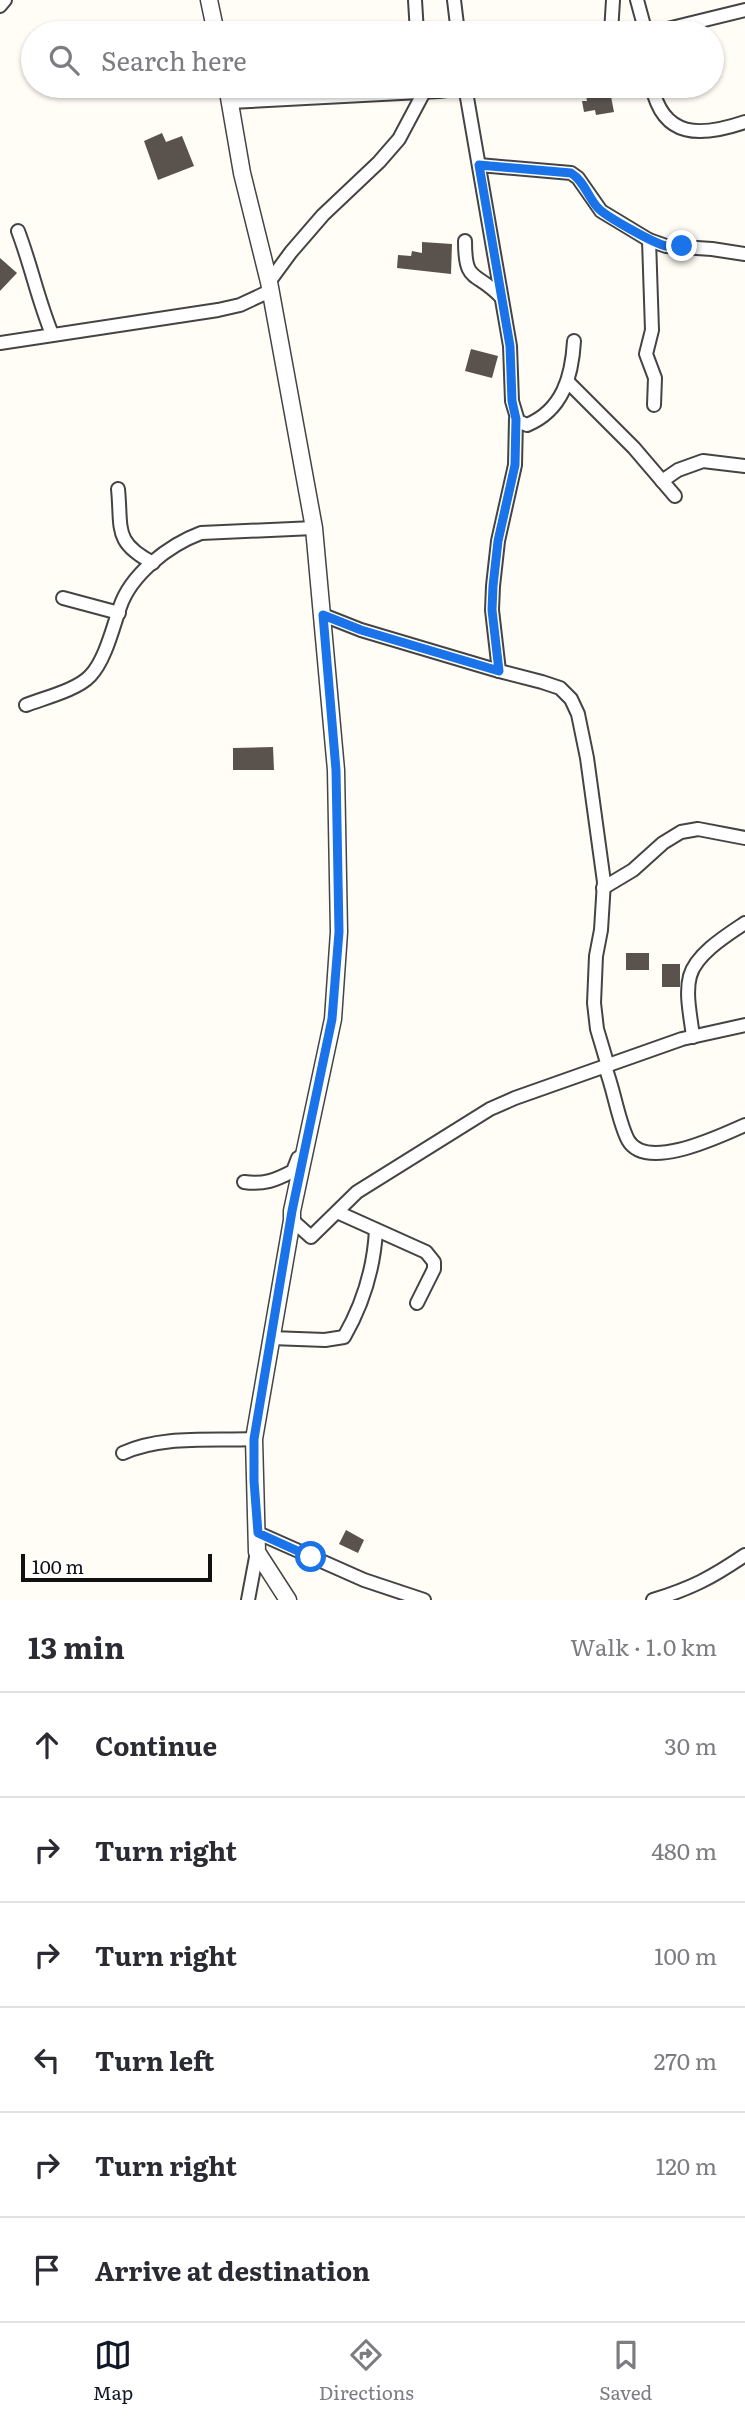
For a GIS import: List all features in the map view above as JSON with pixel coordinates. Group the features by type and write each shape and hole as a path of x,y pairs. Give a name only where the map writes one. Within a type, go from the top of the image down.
{"street":[{"path":"0,6 5,0"},
{"path":"209,0 213,21"},
{"path":"415,0 416,21"},
{"path":"453,0 456,21"},
{"path":"612,21 613,0"},
{"path":"636,0 644,21"},
{"path":"699,21 745,10"},
{"path":"229,98 242,173 270,287 314,528 336,770 339,932 332,1019 292,1211 254,1439 258,1533 248,1600"},
{"path":"230,102 294,98"},
{"path":"0,343 240,305 270,287 291,252 323,215 379,162 399,139 417,98"},
{"path":"470,98 510,346 512,401 516,419 515,465 498,541 493,586 492,610 499,671"},
{"path":"655,98 663,116 673,126 687,130 708,130 745,122"},
{"path":"479,165 571,173 578,178 601,211 649,240 666,246 745,254"},
{"path":"18,231 52,334"},
{"path":"649,240 652,330 646,354 654,378 654,405"},
{"path":"465,241 468,272 502,298"},
{"path":"516,419 522,424 536,421 556,402 573,367 575,341"},
{"path":"568,382 634,448 675,496"},
{"path":"662,481 678,470 702,461 745,466"},
{"path":"118,489 124,541 136,554 153,563"},
{"path":"26,705 74,686 89,677 98,664 120,606 133,585 153,563 185,539 201,533 314,528"},
{"path":"63,598 118,613"},
{"path":"323,615 361,630 559,688 571,699 578,714 587,758 604,888 596,956 594,1003 597,1030 624,1130 629,1142 636,1149 647,1153 687,1149 745,1125"},
{"path":"604,888 633,870 663,843 681,832 698,830 745,838"},
{"path":"693,1037 689,993 692,971 719,941 745,923"},
{"path":"292,1220 311,1237 357,1192 490,1110 550,1085 693,1037 745,1025"},
{"path":"244,1182 270,1182 293,1171 307,1135"},
{"path":"337,1212 426,1252 434,1262 431,1278 417,1303"},
{"path":"271,1338 325,1340 344,1337 372,1268 376,1230"},
{"path":"123,1453 141,1445 163,1442 254,1439"},
{"path":"258,1533 364,1580 424,1600"},
{"path":"257,1552 288,1600"},
{"path":"653,1600 709,1580 745,1555"}],"building":[{"path":"586,98 611,98 614,112 596,115 595,110 584,112 582,101 587,101"},
{"path":"162,133 166,142 182,136 194,166 158,180 144,141"},
{"path":"422,242 452,244 451,274 397,268 398,255 411,256 412,251 422,253"},
{"path":"0,258 17,273 0,291"},
{"path":"471,349 498,356 492,378 465,371"},
{"path":"273,747 274,770 233,770 233,748"},
{"path":"626,953 649,953 649,970 626,970"},
{"path":"662,964 680,964 680,987 662,987"},
{"path":"346,1530 364,1540 358,1553 339,1544"}],"route":[{"path":"311,1557 258,1533 254,1439 292,1211 332,1019 339,932 336,770 323,615 361,630 499,671 492,610 493,586 498,541 515,465 516,419 512,401 510,346 479,165 571,173 578,178 601,211 609,217 649,240 666,246 682,246"}]}
